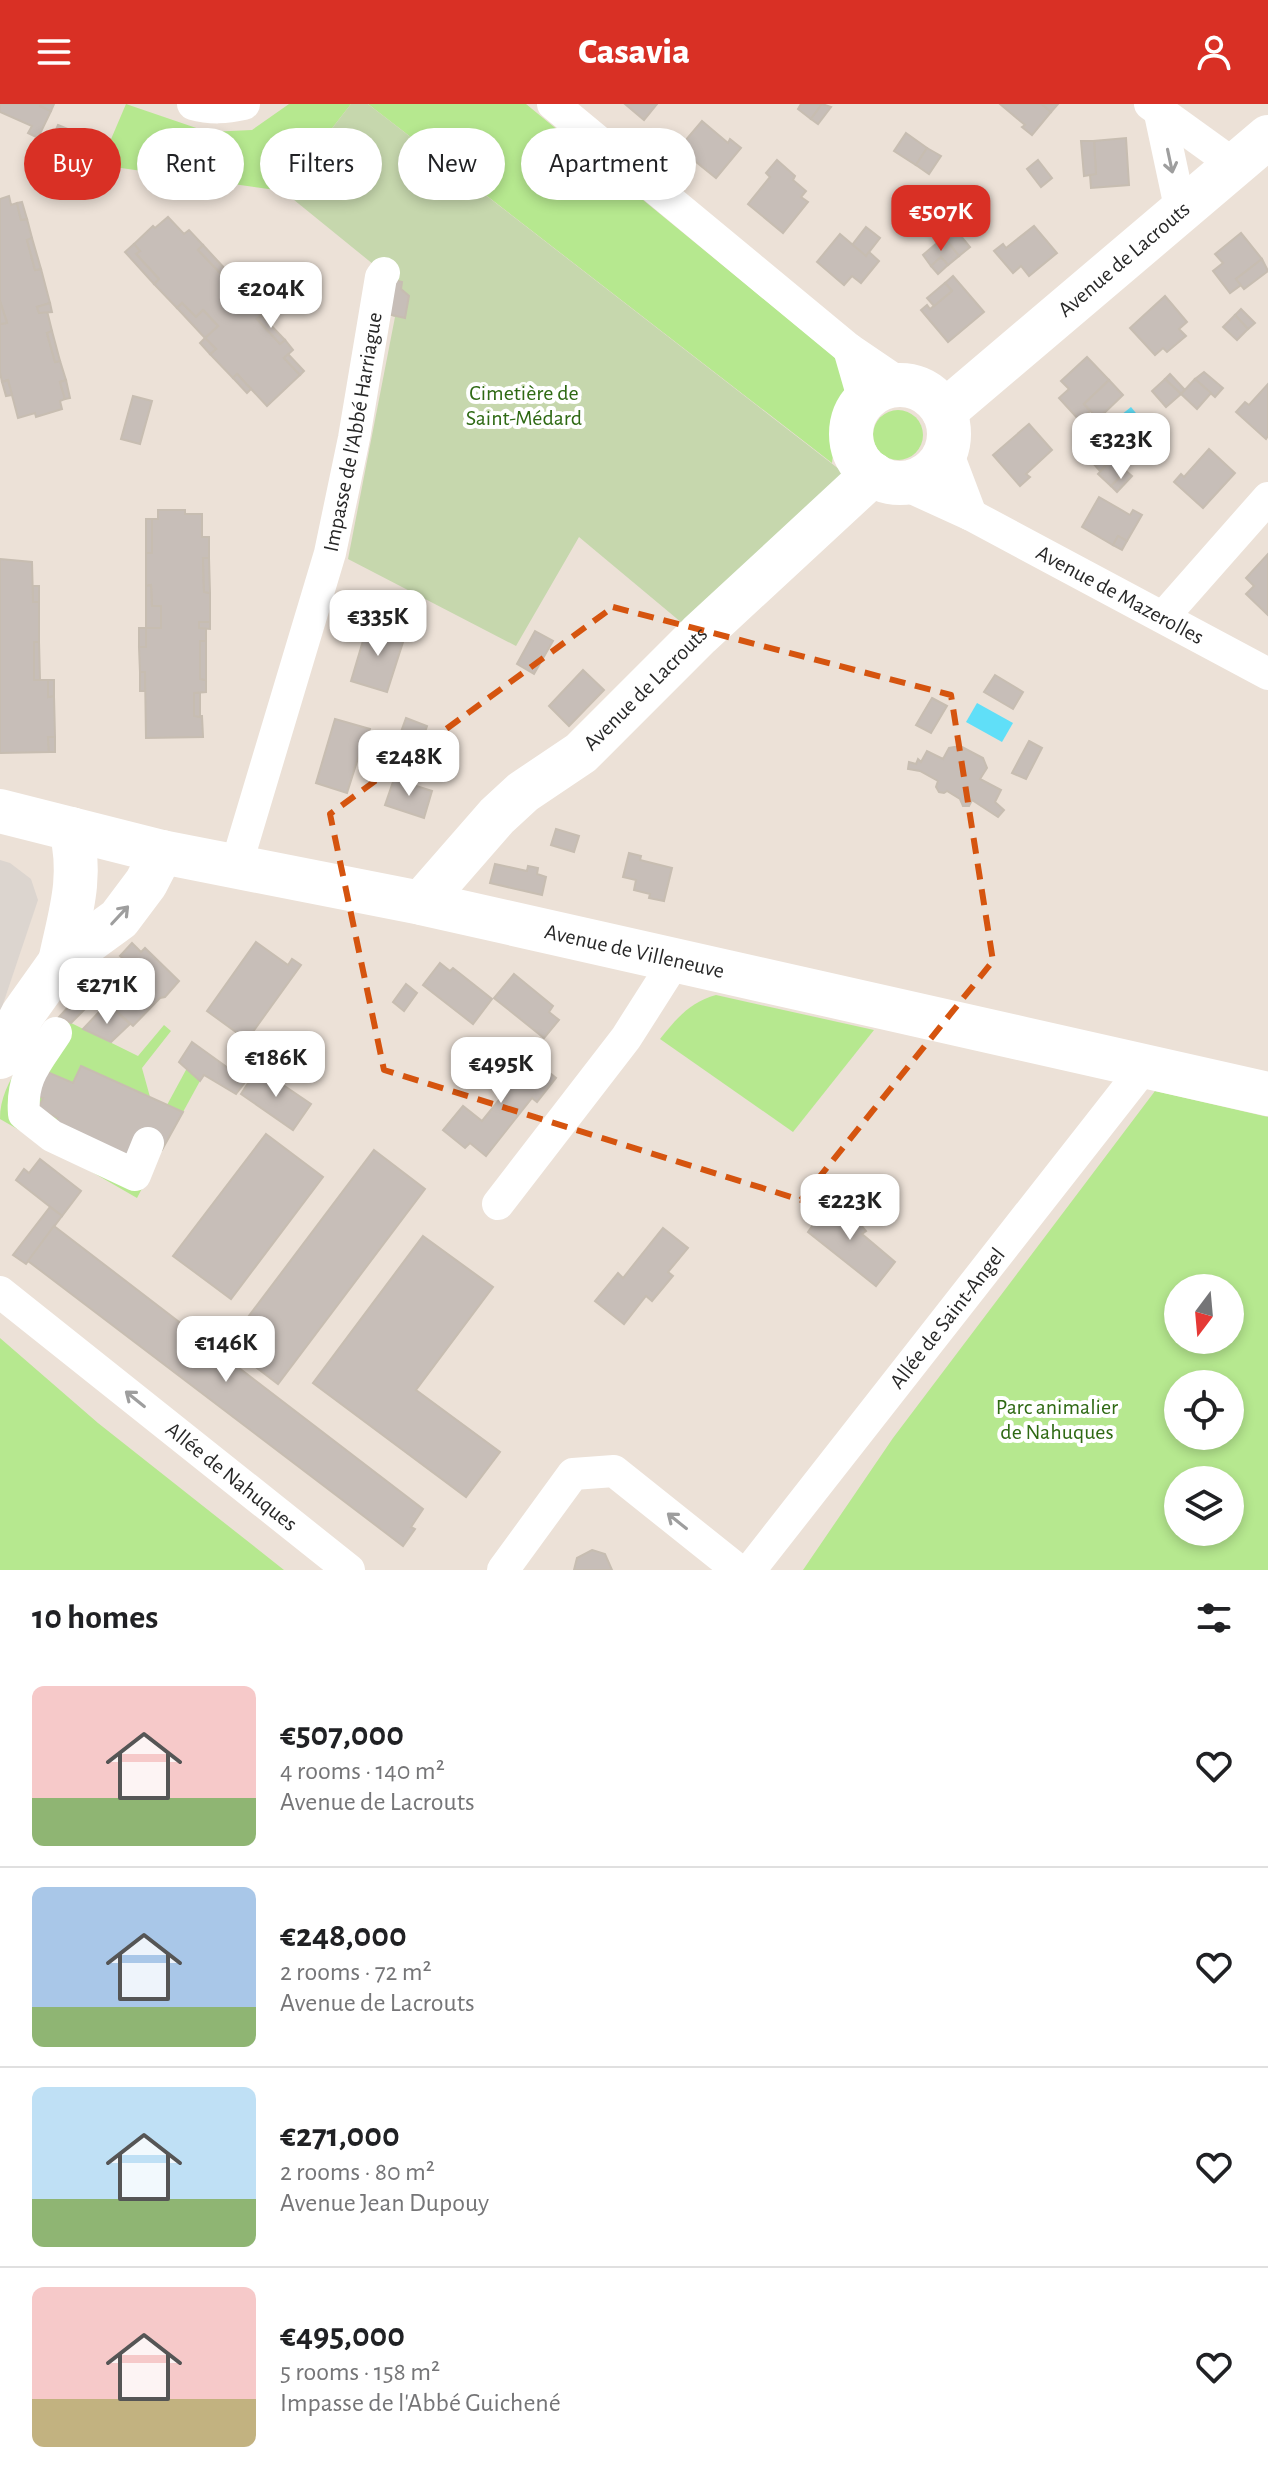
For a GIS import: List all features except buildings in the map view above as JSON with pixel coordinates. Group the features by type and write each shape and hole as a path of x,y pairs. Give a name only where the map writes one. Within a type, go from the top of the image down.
{"street":[{"path":"193,104 227,108 244,104"},
{"path":"553,104 849,349 883,393"},
{"path":"1154,107 1236,166"},
{"path":"1154,107 1181,212"},
{"name":"Avenue de Lacrouts","path":"945,431 1181,212 1268,137"},
{"name":"Impasse de l'Abbé Harriague","path":"236,866 330,553 384,273"},
{"path":"945,431 933,470 923,477 887,479 863,465 851,440 856,412 883,393 927,393 945,431 971,515"},
{"name":"Avenue de Lacrouts","path":"421,903 497,816 523,792 581,753 699,635 887,479"},
{"name":"Avenue de Mazerolles","path":"887,479 971,515 1268,674"},
{"path":"1164,616 1268,498"},
{"name":"Avenue de Villeneuve","path":"0,811 162,852 421,903 1268,1094"},
{"path":"60,962 78,875 71,829"},
{"path":"0,1057 23,1014 60,962 119,919 146,883 162,852"},
{"path":"498,1204 626,1038 675,961"},
{"path":"56,1033 22,1092 24,1114 52,1136 135,1175 148,1143"},
{"name":"Allée de Saint-Angel","path":"750,1570 1145,1066"},
{"name":"Allée de Nahuques","path":"0,1292 349,1570"},
{"path":"503,1570 573,1474 614,1471 738,1570"}],"highlighted area":[{"path":"613,607 951,695 993,961 801,1200 384,1070 330,814"}],"green space":[{"path":"126,104 196,128 137,128 137,170 121,168 121,128 116,128"},
{"path":"289,104 351,104 332,128 260,128 260,188 244,185 244,130 252,130"},
{"name":"Cimetière de Saint-Médard","path":"351,104 368,104 399,128 398,200 492,200 844,473 688,628 579,537 516,646 348,559 395,317 379,312 384,273 294,200 382,200 382,128 332,128"},
{"path":"368,104 526,104 555,128 521,128 521,200 643,200 843,364 850,387 838,412 832,463 492,200 505,200 505,128 399,128"},
{"path":"898,410 915,418 923,435 915,452 898,460 881,452 873,435 881,418"},
{"path":"716,995 874,1030 793,1132 660,1039 691,1007"},
{"path":"59,1017 138,1056 164,1025 171,1031 142,1068 150,1097 81,1066 73,1083 43,1098 38,1109 162,1150 137,1198 0,1119 12,1077"},
{"path":"187,1068 200,1081 183,1112 167,1105"},
{"name":"Parc animalier de Nahuques","path":"1155,1091 1268,1117 1268,1570 803,1570 893,1438"},
{"path":"0,1338 98,1423 284,1570 0,1570"}],"shaded area":[{"path":"0,860 10,863 31,879 38,900 0,1013"}],"water":[{"path":"1131,407 1140,418 1116,438 1106,427"},
{"path":"977,703 1013,723 1002,742 966,722"}]}
